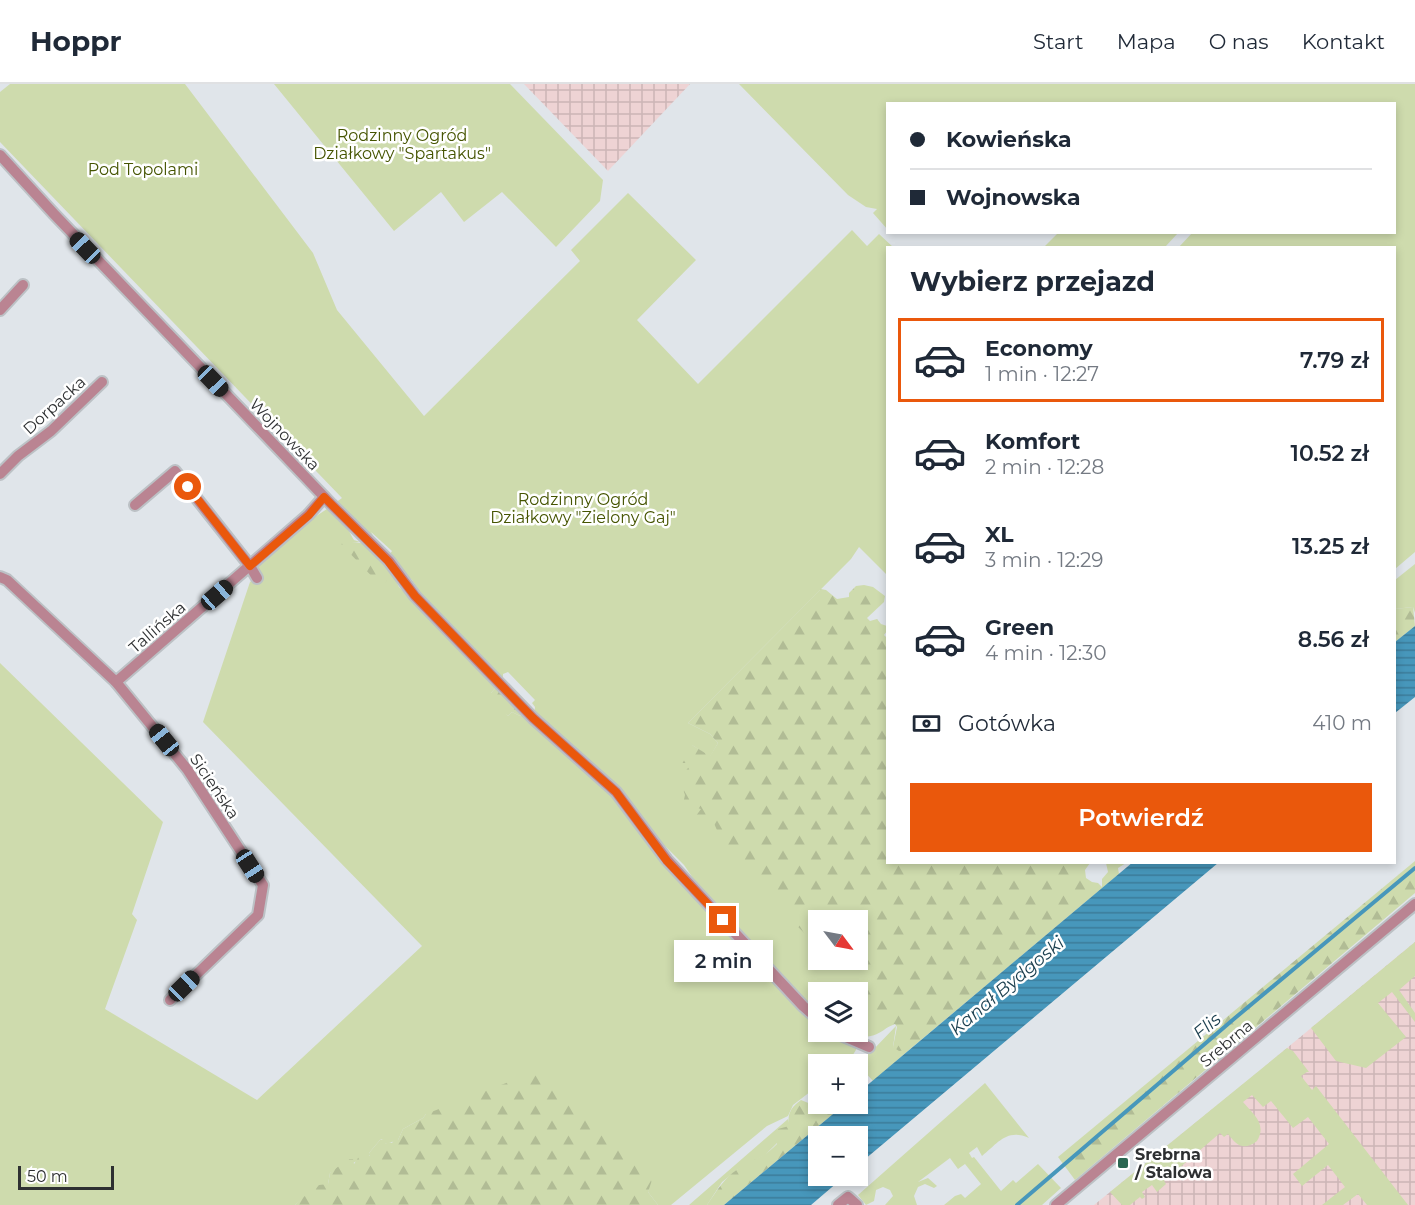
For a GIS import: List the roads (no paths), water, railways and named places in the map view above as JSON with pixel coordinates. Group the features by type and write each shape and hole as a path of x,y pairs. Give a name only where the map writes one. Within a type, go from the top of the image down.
{"street":[{"name":"Wojnowska","path":"0,155 324,497 388,561 415,596 533,718 616,792 667,861 808,1010"},
{"path":"0,310 23,285"},
{"name":"Dorpacka","path":"0,474 18,456 51,431 102,382"},
{"path":"135,505 175,471 257,578"},
{"name":"Tallińska","path":"116,682 309,515 324,497"},
{"name":"Sicieńska","path":"0,577 7,580 116,682 187,769 263,885 258,915 170,1000"},
{"name":"Srebrna","path":"1056,1205 1415,904"},
{"path":"857,1042 869,1047"},
{"path":"838,1205 852,1201"}],"water":[{"path":"1415,626 1415,697 1396,712 1396,641"},
{"name":"Kanał Bydgoski","path":"1131,864 1217,864 868,1157 868,1126 819,1126 833,1114 868,1114 868,1085"},
{"path":"808,1135 808,1186 833,1186 811,1205 724,1205"}],"waterway":[{"name":"Flis","path":"1017,1205 1235,1018 1415,868"}],"place":[{"name":"Srebrna / Stalowa","path":"1123,1163"}],"park label":[{"name":"Rodzinny Ogród Działkowy \"Spartakus\"","path":"402,144"},
{"name":"Pod Topolami","path":"143,169"},
{"name":"Rodzinny Ogród Działkowy \"Zielony Gaj\"","path":"583,508"}]}
